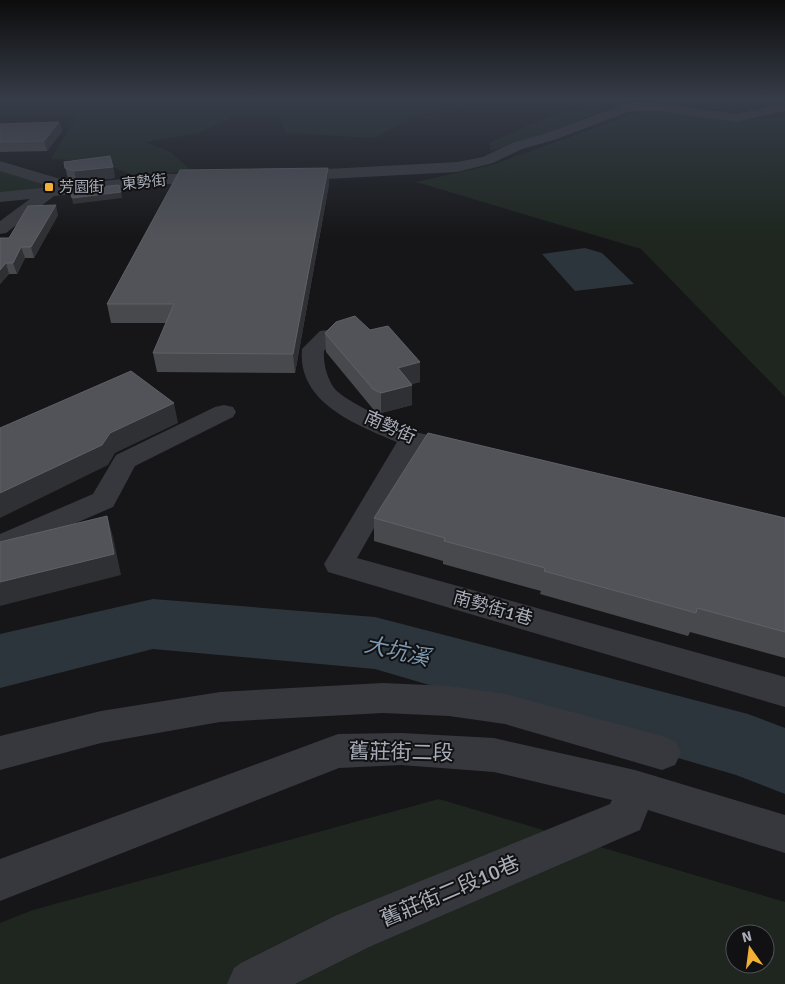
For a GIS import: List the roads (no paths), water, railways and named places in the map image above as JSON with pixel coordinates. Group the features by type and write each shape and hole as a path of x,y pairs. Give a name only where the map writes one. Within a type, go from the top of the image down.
{"street":[{"path":"278,177 473,165 521,145"},
{"path":"0,155 17,155"},
{"path":"0,166 79,189"},
{"name":"東勢街","path":"0,197 47,194 168,179 223,178"},
{"path":"0,229 47,194"},
{"name":"南勢街","path":"328,336 313,349 312,358 326,394 359,414 412,439 450,448"},
{"path":"0,546 103,500 124,461 224,412"},
{"name":"南勢街1巷","path":"412,439 339,564 785,692"},
{"path":"0,753 101,727 220,707 383,698 449,701 505,709 662,754"},
{"name":"舊莊街二段","path":"0,880 338,751 401,749 494,755 635,788 785,834"},
{"name":"舊莊街二段10巷","path":"250,984 353,932 626,818 635,788"}],"waterway":[{"name":"大坑溪","path":"0,661 153,624 375,643 748,746 785,761"}],"place":[{"name":"芳園街","path":"49,187"}]}
